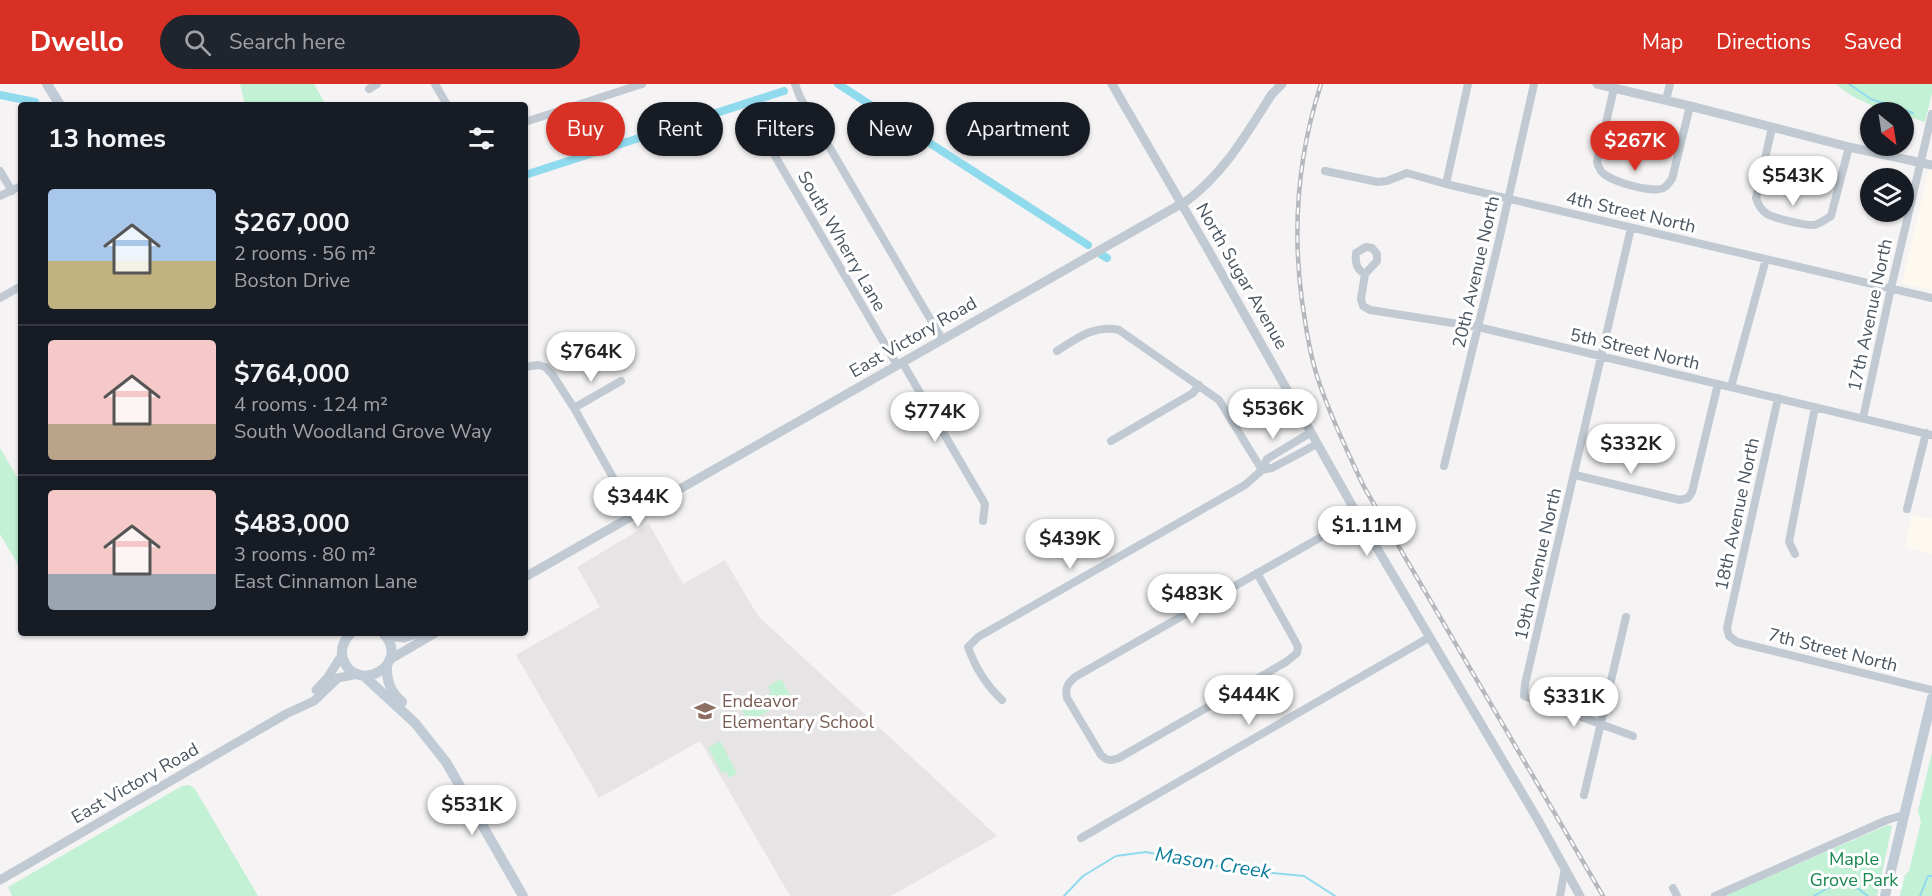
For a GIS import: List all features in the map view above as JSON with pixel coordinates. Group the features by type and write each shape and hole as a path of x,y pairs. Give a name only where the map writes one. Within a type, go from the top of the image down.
{"main road":[{"path":"48,84 58,102"},
{"path":"349,636 342,647 342,655 348,667 361,675 415,723 446,762 523,896"},
{"path":"385,636 391,648 387,678 391,689 428,728 440,746 446,762"},
{"path":"361,675 377,674 388,663"},
{"path":"1885,896 1932,700"}],"street":[{"path":"369,89 377,84"},
{"path":"435,84 445,102"},
{"path":"795,84 942,339"},
{"name":"North Sugar Avenue","path":"1112,84 1310,433 1539,820 1580,896"},
{"name":"East Victory Road","path":"528,575 1181,203 1205,187 1222,169 1272,94 1282,84"},
{"path":"1446,184 1468,84"},
{"name":"20th Avenue North","path":"1444,466 1534,84"},
{"path":"1597,84 1849,147 1932,165"},
{"path":"1666,100 1670,84"},
{"path":"528,121 636,85"},
{"path":"1614,88 1597,162 1601,171 1607,176 1645,189 1665,187 1672,179 1690,106"},
{"name":"17th Avenue North","path":"1863,418 1932,114"},
{"path":"1772,128 1756,198 1766,214 1785,219 1813,225 1831,216 1849,147"},
{"name":"South Wherry Lane","path":"775,156 985,504 983,520"},
{"path":"0,171 12,191"},
{"name":"4th Street North","path":"1325,171 1378,182 1407,173 1418,174 1446,184 1508,199 1932,298"},
{"path":"0,196 18,188"},
{"name":"19th Avenue North","path":"1601,724 1524,696 1631,228"},
{"path":"1731,387 1766,259"},
{"name":"5th Street North","path":"1365,274 1361,299 1363,306 1370,310 1478,327 1929,434"},
{"path":"0,298 18,288"},
{"path":"1056,351 1096,329 1108,327 1119,330 1219,400 1262,470"},
{"path":"528,367 538,365 545,367 552,374 574,408 634,515"},
{"path":"574,408 621,381"},
{"path":"1575,475 1680,500 1688,498 1692,492 1718,384"},
{"path":"1111,441 1193,393 1199,385"},
{"name":"18th Avenue North","path":"1729,636 1727,628 1778,398"},
{"path":"1795,554 1789,542 1815,407"},
{"path":"1002,700 991,689 972,659 968,647 978,637 1245,485 1262,470 1267,459 1310,433"},
{"path":"1907,509 1929,434"},
{"path":"1262,470 1272,468 1317,444"},
{"path":"1257,573 1294,639 1298,647 1297,653 1286,662 1119,758 1105,759 1067,699 1065,689 1068,682 1075,677 1257,573 1358,516"},
{"path":"1584,795 1626,617"},
{"path":"394,636 404,638 410,636"},
{"path":"388,663 430,636"},
{"path":"1081,838 1430,636"},
{"name":"7th Street North","path":"1729,636 1737,642 1932,690"},
{"name":"East Victory Road","path":"286,714 321,686 342,655"},
{"name":"East Victory Road","path":"0,880 286,714 314,701 338,678 361,675"},
{"path":"1601,724 1633,736"},
{"path":"1715,896 1887,820 1904,815"},
{"path":"1560,896 1565,868"}],"shaded area":[{"path":"1929,168 1932,169 1932,290 1902,283"},
{"path":"1912,514 1932,519 1932,554 1905,547"},
{"name":"Endeavor Elementary School","path":"649,524 683,584 725,560 758,616 997,836 891,896 790,896 700,741 599,798 516,655 600,607 577,567"}],"green space":[{"path":"240,84 314,84 324,102 244,102"},
{"path":"1836,84 1932,84 1925,122 1914,118 1914,102 1864,102"},
{"path":"0,448 18,476 18,565 0,534"},
{"path":"781,679 792,698 749,722 742,710 771,693 768,686"},
{"path":"720,741 737,773 729,778 726,772 722,773 708,748"},
{"path":"1932,752 1932,896 1900,896 1905,875 1909,871 1921,822 1918,811"},
{"path":"189,785 195,789 258,896 12,896 8,887 182,786"},
{"name":"Maple Grove Park","path":"1888,825 1892,826 1877,896 1724,896"}],"waterway":[{"path":"838,84 1088,245"},
{"path":"1849,84 1871,99 1880,102"},
{"path":"528,174 784,91"},
{"path":"0,95 35,102"},
{"path":"1102,255 1107,258"},
{"name":"Mason Creek","path":"1064,896 1083,876 1116,856 1146,852 1232,869 1304,876 1335,896"},
{"name":"Mason Creek","path":"1920,896 1928,876 1932,876"},
{"name":"Mason Creek","path":"1814,896 1828,888 1850,883 1868,896"}],"railway":[{"path":"1321,84 1302,164 1298,219 1302,301 1319,382 1334,422 1364,487 1603,896"}],"place":[{"name":"Endeavor Elementary School","path":"705,711"}]}
